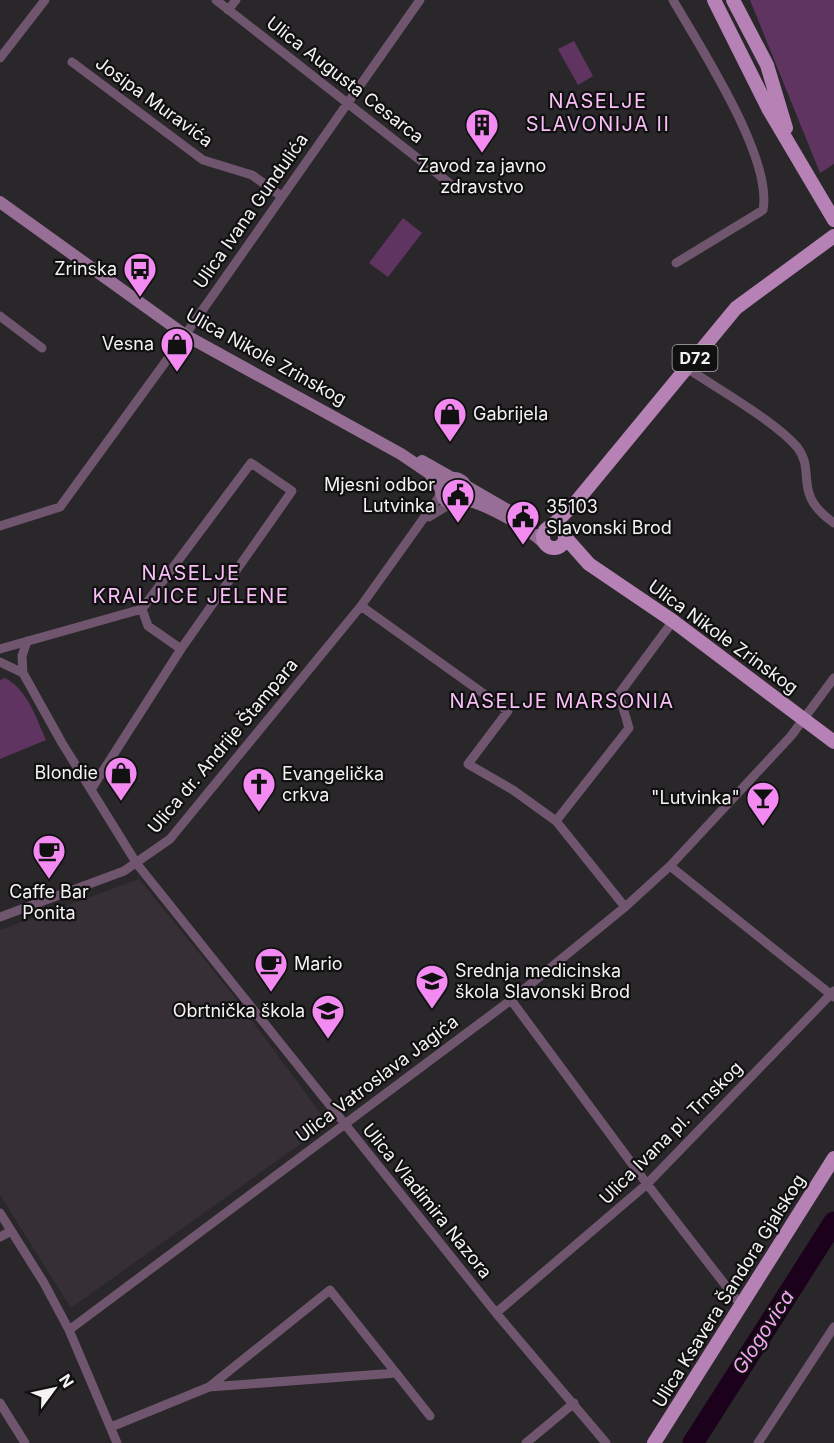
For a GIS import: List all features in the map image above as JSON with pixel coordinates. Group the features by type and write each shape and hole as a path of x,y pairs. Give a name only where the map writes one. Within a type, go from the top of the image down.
{"main road":[{"path":"714,0 769,110 834,220"},
{"path":"733,0 767,65 789,142"},
{"name":"Ulica Nikole Zrinskog","path":"0,202 185,335 401,454 429,473 441,492"},
{"name":"D72","path":"549,527 576,502 736,308 834,236"},
{"name":"Ulica Nikole Zrinskog","path":"401,454 414,457 452,478"},
{"path":"466,486 466,494 457,502 441,492 444,482 452,478 460,480 466,486 535,526 561,529 565,536"},
{"name":"Ulica Nikole Zrinskog","path":"457,502 483,506 549,546 589,564 673,621 834,742"},
{"name":"D72","path":"549,546 561,547 576,502"},
{"path":"549,527 543,538 549,546"},
{"name":"Ulica Nikole Zrinskog","path":"565,536 589,564"},
{"name":"Ulica Ksavera Šandora Gjalskog","path":"654,1443 834,1158"}],"street":[{"path":"0,58 45,0"},
{"name":"Ulica Augusta Cesarca","path":"216,0 453,186"},
{"path":"228,10 236,0"},
{"name":"Ulica Ivana Gundulića","path":"0,526 60,507 185,335 281,195 420,0"},
{"path":"673,0 741,123 761,171 765,197 763,210 676,263"},
{"name":"Josipa Muravića","path":"72,62 203,160 252,175 281,195"},
{"path":"0,316 42,348"},
{"path":"687,368 781,433 798,448 812,504 834,523"},
{"path":"0,649 142,609 251,463 292,491 181,648 92,788"},
{"name":"Ulica dr. Andrije Štampara","path":"0,917 137,864 170,839 361,606 441,492"},
{"name":"Ulica dr. Andrije Štampara","path":"418,526 436,511 457,502"},
{"path":"361,606 508,711 468,764 513,790 556,822 625,907"},
{"path":"142,609 148,626 181,648"},
{"path":"556,822 629,728 619,694 673,621"},
{"path":"0,662 23,672 22,656 27,641"},
{"name":"Ulica Vladimira Nazora","path":"23,672 62,743 137,864 496,1313 606,1443"},
{"name":"Ulica Vatroslava Jagića","path":"69,1330 511,999 625,907 670,866 791,736 834,678"},
{"path":"670,866 833,994"},
{"name":"Ulica Ivana pl. Trnskog","path":"496,1313 647,1184 833,994"},
{"path":"511,999 647,1184 740,1304"},
{"path":"0,1213 69,1330 117,1443"},
{"path":"0,1238 11,1231"},
{"path":"111,1427 209,1387 330,1290 430,1416"},
{"path":"758,1443 834,1327"},
{"path":"209,1387 396,1373"},
{"path":"0,1403 25,1443"},
{"path":"526,1443 574,1403"}],"shaded area":[{"path":"750,0 834,0 834,164 820,173"},
{"path":"574,41 593,76 578,85 558,49"},
{"path":"403,218 422,233 388,277 369,263"},
{"path":"5,678 13,683 25,697 46,740 0,759 0,680"},
{"path":"139,879 230,991 327,1122 324,1127 71,1308 0,1195 0,930"}],"waterway":[{"name":"Glogovica","path":"693,1443 834,1222"}],"place":[{"name":"Zavod za javno zdravstvo","path":"482,154"},
{"name":"Zrinska","path":"140,298"},
{"name":"Vesna","path":"177,373"},
{"name":"Gabrijela","path":"450,443"},
{"name":"Mjesni odbor Lutvinka","path":"458,524"},
{"name":"35103 Slavonski Brod","path":"523,546"},
{"name":"Blondie","path":"121,802"},
{"name":"Evangelička crkva","path":"259,813"},
{"name":"\"Lutvinka\"","path":"763,827"},
{"name":"Caffe Bar Ponita","path":"49,880"},
{"name":"Mario","path":"271,993"},
{"name":"Srednja medicinska škola Slavonski Brod","path":"432,1010"},
{"name":"Obrtnička škola","path":"328,1040"}],"district":[{"name":"NASELJE SLAVONIJA II","path":"598,112"},
{"name":"NASELJE KRALJICE JELENE","path":"191,584"},
{"name":"NASELJE MARSONIA","path":"562,701"}]}
